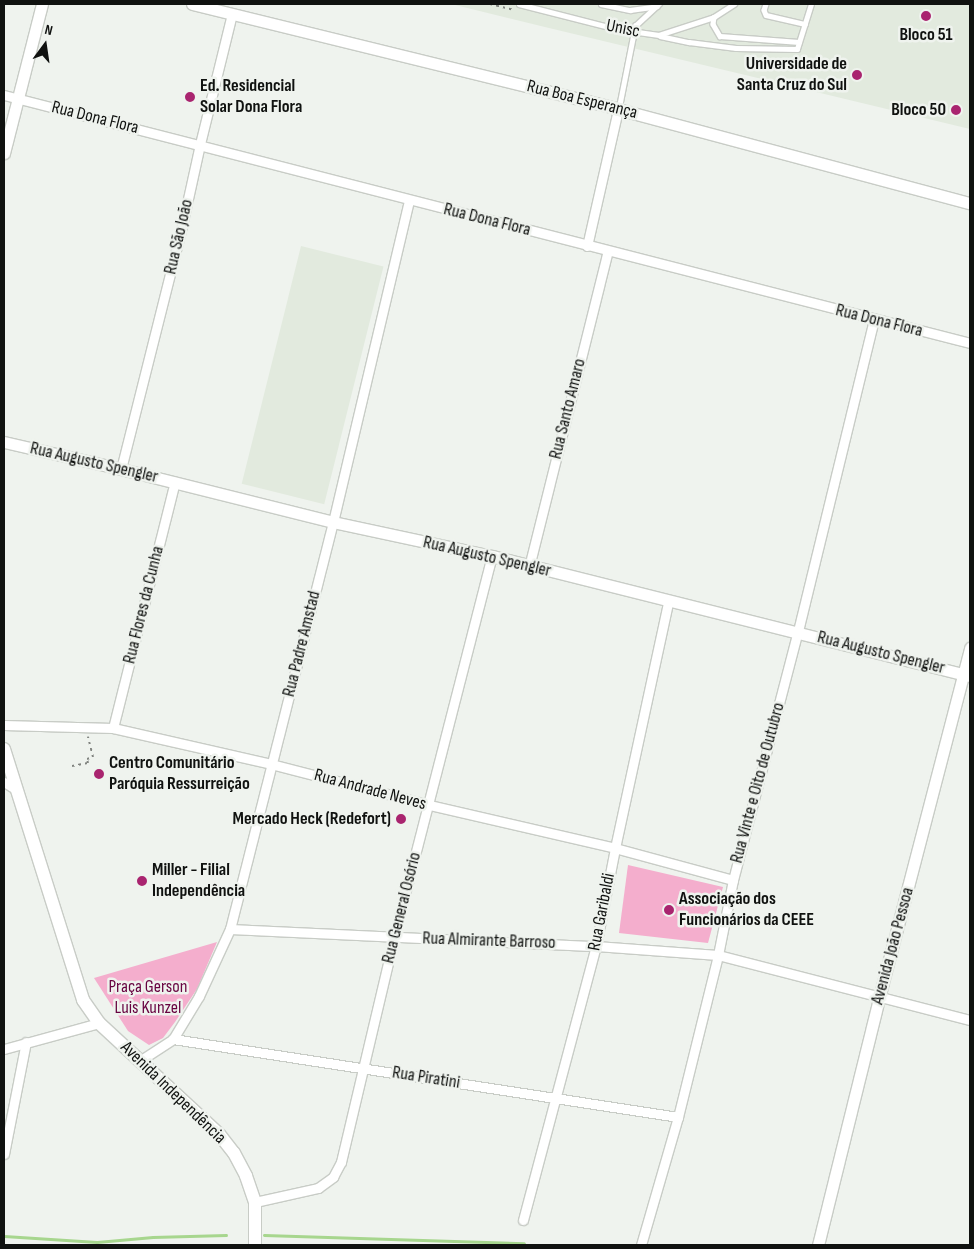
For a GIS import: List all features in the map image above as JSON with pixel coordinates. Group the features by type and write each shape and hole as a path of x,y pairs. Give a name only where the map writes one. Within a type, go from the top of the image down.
{"main road":[{"name":"Avenida Independência","path":"4,749 83,1000 99,1023 219,1134 234,1152 246,1176 255,1202 255,1245"}],"street":[{"path":"4,153 42,4"},
{"name":"Rua Boa Esperança","path":"192,4 233,11 618,109 970,203"},
{"name":"Rua São João","path":"121,469 182,226 233,11"},
{"name":"Rua Dona Flora","path":"4,95 200,144 874,320 970,343"},
{"path":"587,246 618,109"},
{"name":"Rua Padre Amstad","path":"141,1060 173,1039 199,996 230,929 333,522 409,200"},
{"name":"Rua Santo Amaro","path":"529,566 608,251"},
{"name":"Rua Vinte e Oito de Outubro","path":"641,1245 678,1117 718,955 733,880 798,632 874,320"},
{"name":"Rua Augusto Spengler","path":"4,442 175,482 333,522 492,556 668,602 798,632 967,675"},
{"name":"Rua Flores da Cunha","path":"113,728 175,482"},
{"name":"Rua General Osório","path":"255,1202 318,1188 333,1177 341,1162 394,937 492,556"},
{"name":"Rua Garibaldi","path":"523,1220 557,1099 596,946 668,602"},
{"name":"Avenida João Pessoa","path":"818,1245 879,998 967,675 970,648"},
{"name":"Rua Andrade Neves","path":"4,725 113,728 271,764 428,805 615,848 733,880"},
{"path":"4,782 17,790"},
{"name":"Rua Almirante Barroso","path":"230,929 596,946 718,955 970,1020"},
{"path":"4,1049 99,1023"},
{"name":"Rua Piratini","path":"173,1039 678,1117"},
{"path":"4,1154 26,1042"}],"lane":[{"name":"Unisc","path":"519,4 659,35 714,18 724,11"},
{"name":"Unisc","path":"601,4 630,10 659,5"},
{"path":"724,11 727,4"},
{"path":"724,11 734,4"},
{"path":"766,4 764,10 766,15 805,24"},
{"path":"659,35 720,46 797,49 812,4"},
{"name":"Unisc","path":"634,31 637,22 659,5"},
{"path":"714,18 713,24 720,36 799,42"},
{"path":"618,109 634,31"}],"path":[{"path":"72,766 88,762 87,759 93,757 86,728"}],"shaded area":[{"name":"Universidade de Santa Cruz do Sul","path":"451,4 970,4 970,129 549,28"},
{"path":"301,246 383,267 324,504 242,484"}],"green space":[{"name":"Associação dos Funcionários da CEEE","path":"628,865 723,887 708,943 619,933"},
{"name":"Praça Gerson Luis Kunzel","path":"217,942 197,989 163,1038 149,1045 128,1031 94,978"}],"waterway":[{"path":"4,1236 97,1242 153,1237 226,1235"},
{"path":"264,1235 524,1243"}],"place":[{"name":"Bloco 51","path":"926,16"},
{"name":"Universidade de Santa Cruz do Sul","path":"857,75"},
{"name":"Ed. Residencial Solar Dona Flora","path":"190,97"},
{"name":"Bloco 50","path":"956,110"},
{"name":"Centro Comunitário Paróquia Ressurreição","path":"99,774"},
{"name":"Mercado Heck (Redefort)","path":"401,819"},
{"name":"Miller - Filial Independência","path":"142,881"},
{"name":"Associação dos Funcionários da CEEE","path":"669,910"}]}
